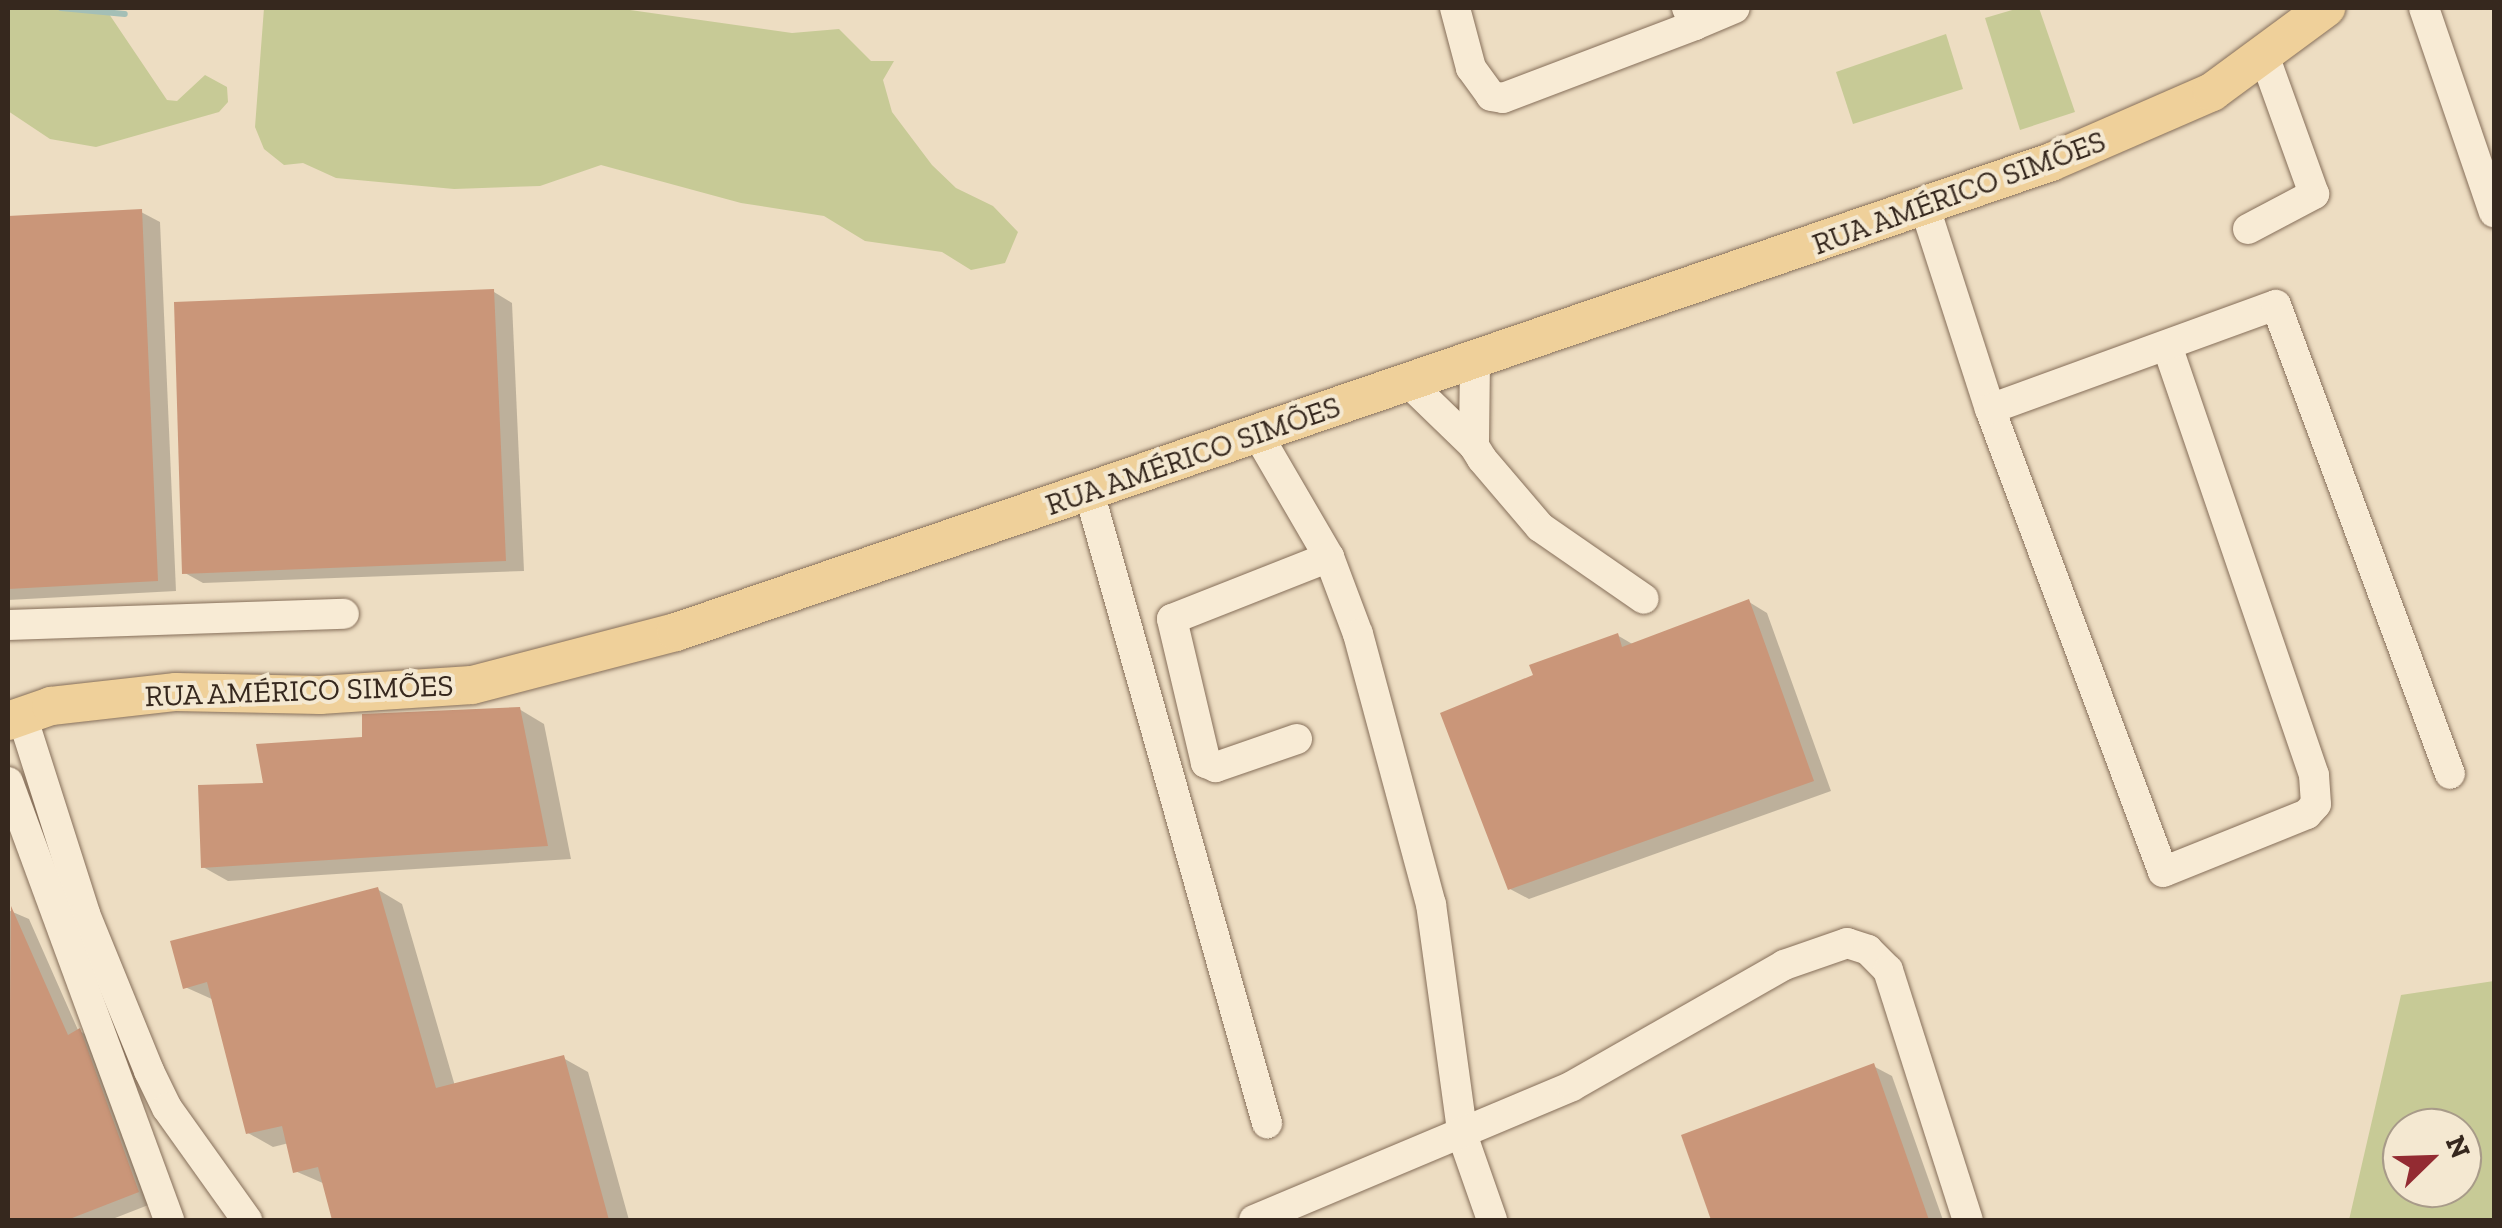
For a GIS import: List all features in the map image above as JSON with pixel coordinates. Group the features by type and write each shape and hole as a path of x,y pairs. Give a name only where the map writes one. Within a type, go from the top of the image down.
{"main road":[{"name":"RUA AMÉRICO SIMÕES","path":"15,718 51,706 176,692 320,694 472,685 676,632 1925,208 2127,133 2212,92 2326,8"}],"street":[{"path":"1455,8 1472,68 1491,96 1503,98 1691,16 1735,8"},
{"path":"2424,8 2494,212"},
{"path":"2248,229 2314,194 2264,55"},
{"path":"1925,208 1990,409 2164,872 2308,814 2316,804 2314,776 2167,344"},
{"path":"1990,409 2276,305 2450,774"},
{"path":"1474,446 1475,360"},
{"path":"1409,383 1474,446 1540,527 1644,599"},
{"path":"1258,435 1328,557 1358,634 1426,886 1462,1138 1492,1220"},
{"path":"1088,492 1267,1123"},
{"path":"1297,740 1216,767 1206,763 1172,619 1328,557"},
{"path":"8,625 344,614"},
{"path":"15,718 86,914 150,1071 168,1108 247,1220"},
{"path":"8,782 14,820 169,1220"},
{"path":"1254,1220 1462,1138 1572,1086 1784,965 1847,944 1868,950 1888,970 1968,1220"}],"green space":[{"path":"8,8 105,8 167,100 177,101 205,75 227,87 228,102 219,112 96,147 50,139 8,111"},
{"path":"264,8 616,8 792,33 839,29 871,61 894,61 883,80 892,112 932,165 956,188 993,206 1018,232 1005,263 971,270 942,252 865,241 824,216 741,203 601,165 540,186 454,189 336,178 303,163 284,165 264,149 255,127"},
{"path":"2019,8 2039,8 2075,112 2020,130 1985,18"},
{"path":"1946,34 1963,89 1853,124 1836,72"},
{"path":"2494,981 2494,1220 2349,1220 2401,995"}],"building":[{"path":"142,209 158,581 8,589 8,216"},
{"path":"494,289 506,561 182,574 174,302"},
{"path":"1749,599 1814,781 1508,890 1440,713 1533,675 1529,665 1618,633 1622,647"},
{"path":"520,707 548,846 201,868 198,785 263,783 256,744 362,737 362,714"},
{"path":"378,887 436,1088 564,1055 609,1220 332,1220 318,1167 293,1173 282,1126 246,1134 207,982 183,989 170,941"},
{"path":"11,906 68,1035 80,1028 139,1192 67,1220 8,1220"},
{"path":"1874,1063 1929,1220 1711,1220 1681,1135"}],"waterway":[{"path":"61,8 125,14"}]}
